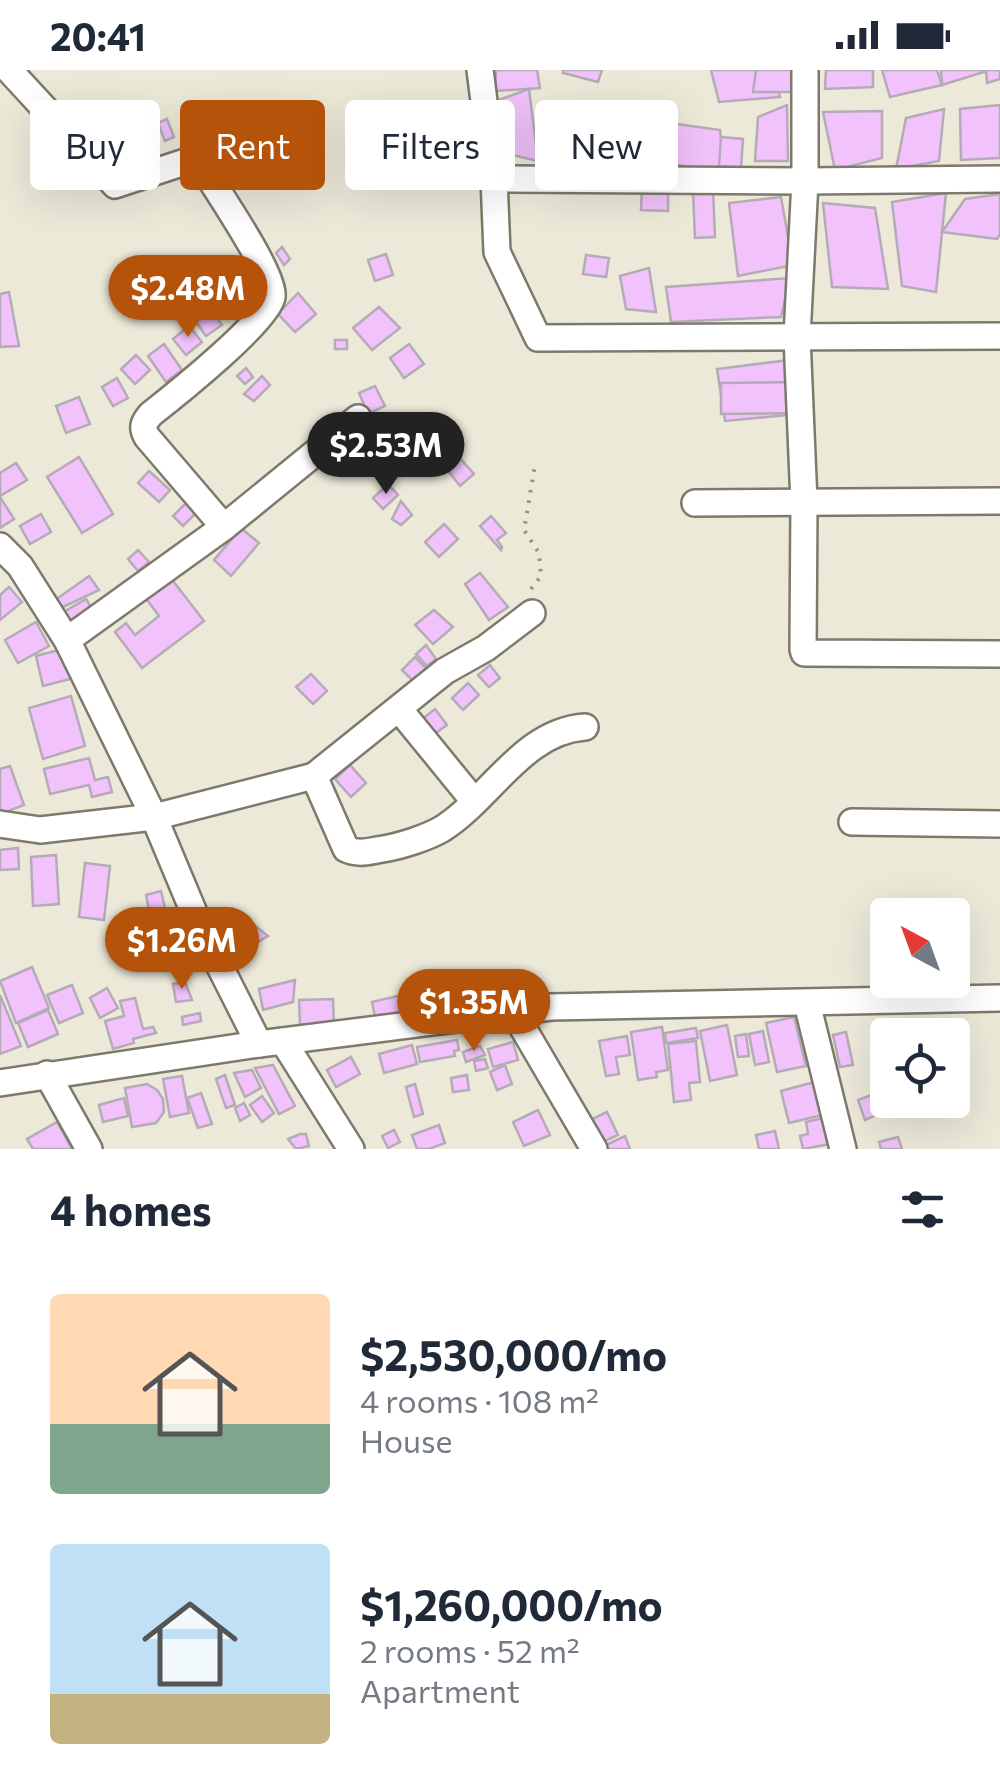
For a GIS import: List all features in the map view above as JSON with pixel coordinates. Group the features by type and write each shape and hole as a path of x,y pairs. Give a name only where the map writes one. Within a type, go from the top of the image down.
{"street":[{"path":"10,70 115,185 188,161 196,162 256,252 272,290 269,304 218,360 151,414 143,431 224,527"},
{"path":"480,70 484,100"},
{"path":"805,70 798,337 804,652 1000,654"},
{"path":"515,178 1000,179"},
{"path":"494,190 497,252 538,338 1000,336"},
{"path":"68,640 224,527 358,418"},
{"path":"696,503 1000,501"},
{"path":"0,546 20,566 68,640 154,817 200,927 271,1042 350,1149"},
{"path":"0,824 40,830 154,817 314,776 444,671 486,648 532,613"},
{"path":"399,709 474,801"},
{"path":"314,776 346,849 356,854 394,847 441,829 540,743 564,730 584,727"},
{"path":"852,822 1000,824"},
{"path":"0,1083 271,1042 551,1007 1000,998"},
{"path":"807,1003 843,1149"},
{"path":"513,1011 594,1149"},
{"path":"48,1074 89,1149"}],"path":[{"path":"532,613 531,587 541,576 539,553 524,530 535,466"}],"building":[{"path":"496,70 537,70 540,88 495,91"},
{"path":"563,70 602,70 598,82"},
{"path":"711,70 772,70 780,97 719,102"},
{"path":"756,70 795,70 793,92 753,92"},
{"path":"826,70 873,70 873,87 825,89"},
{"path":"882,70 937,70 942,85 890,97"},
{"path":"941,70 990,70 942,85"},
{"path":"986,70 1000,70 1000,79 987,83"},
{"path":"529,89 535,160 515,156 515,100 499,100"},
{"path":"787,105 788,161 755,161 758,117"},
{"path":"1000,105 1000,158 961,160 960,109"},
{"path":"944,109 939,161 896,169 906,118"},
{"path":"882,111 882,158 835,170 823,112"},
{"path":"167,119 174,137 165,141 160,122"},
{"path":"678,124 720,130 725,173 678,165"},
{"path":"721,137 743,139 741,168 719,166"},
{"path":"642,190 668,190 668,211 641,210"},
{"path":"713,190 715,237 695,238 693,192"},
{"path":"946,193 936,292 902,286 892,202"},
{"path":"1000,194 997,239 942,232 965,199"},
{"path":"781,197 793,265 738,276 729,203"},
{"path":"823,203 875,208 888,289 832,287"},
{"path":"282,247 290,259 284,265 276,253"},
{"path":"386,254 393,275 375,281 368,260"},
{"path":"586,255 609,258 606,277 583,274"},
{"path":"649,268 656,312 626,309 620,276"},
{"path":"790,278 781,317 671,322 666,287"},
{"path":"165,291 178,312 164,318 151,303"},
{"path":"9,292 19,346 0,347 0,294"},
{"path":"298,293 316,314 295,332 278,314"},
{"path":"379,307 400,328 372,350 353,328"},
{"path":"210,308 222,325 206,336 194,319"},
{"path":"189,326 202,342 186,355 173,339"},
{"path":"335,340 347,340 347,349 335,349"},
{"path":"164,344 182,370 166,382 148,356"},
{"path":"409,344 424,364 404,378 390,358"},
{"path":"136,355 150,370 135,384 121,369"},
{"path":"797,359 787,415 725,421 717,369"},
{"path":"246,368 253,377 245,384 237,376"},
{"path":"262,376 270,385 254,401 244,394"},
{"path":"117,378 128,398 113,406 102,387"},
{"path":"796,382 796,413 721,414 721,383"},
{"path":"375,386 385,406 368,414 359,393"},
{"path":"79,397 90,424 66,433 56,406"},
{"path":"79,457 113,514 82,533 47,477"},
{"path":"459,457 474,474 460,486 446,468"},
{"path":"16,463 27,480 0,496 0,473"},
{"path":"149,471 170,490 159,502 138,483"},
{"path":"388,484 398,495 383,509 373,498"},
{"path":"0,497 14,519 0,528"},
{"path":"189,500 199,510 183,526 173,516"},
{"path":"401,501 412,515 401,525 392,519"},
{"path":"41,514 51,532 30,544 20,526"},
{"path":"491,516 506,533 497,540 501,550 480,526"},
{"path":"444,524 458,539 439,557 425,542"},
{"path":"241,528 259,543 231,576 214,560"},
{"path":"138,550 149,562 138,571 128,559"},
{"path":"480,573 508,607 489,620 465,584"},
{"path":"89,576 99,590 63,607 54,601"},
{"path":"170,577 204,621 142,668 115,632 126,623 135,635 159,616 145,597"},
{"path":"9,587 22,602 0,620 0,595"},
{"path":"86,599 97,617 72,631 62,613"},
{"path":"434,610 453,627 433,644 415,625"},
{"path":"36,622 49,646 18,663 5,640"},
{"path":"426,645 436,659 427,666 416,654"},
{"path":"66,648 74,678 43,686 36,656"},
{"path":"415,657 429,671 416,684 402,670"},
{"path":"490,665 500,678 489,687 478,675"},
{"path":"311,674 327,691 313,704 296,687"},
{"path":"468,683 479,695 463,710 452,698"},
{"path":"71,696 85,746 43,759 29,708"},
{"path":"435,709 447,725 433,735 421,720"},
{"path":"89,758 95,780 108,777 112,792 92,797 89,785 50,794 44,769"},
{"path":"350,765 366,783 351,797 335,779"},
{"path":"10,766 24,805 0,814 0,769"},
{"path":"18,848 19,869 0,870 0,850"},
{"path":"56,855 59,904 33,906 31,857"},
{"path":"85,863 110,866 104,920 79,917"},
{"path":"161,891 166,912 150,915 146,895"},
{"path":"252,923 268,936 231,958 222,941"},
{"path":"32,967 49,1008 16,1023 0,981"},
{"path":"295,980 293,1002 263,1010 259,989"},
{"path":"185,982 192,1000 176,1002 173,984"},
{"path":"72,985 83,1013 59,1023 47,995"},
{"path":"107,988 118,1008 100,1018 90,998"},
{"path":"474,988 480,1011 460,1016 454,993"},
{"path":"415,992 419,1012 376,1022 372,1002"},
{"path":"0,995 21,1046 0,1054"},
{"path":"135,998 143,1029 153,1027 156,1033 113,1049 105,1021 124,1016 120,1001"},
{"path":"333,999 334,1024 300,1025 299,1000"},
{"path":"48,1010 58,1034 28,1047 18,1023"},
{"path":"200,1013 201,1021 183,1025 182,1017"},
{"path":"794,1017 806,1066 777,1072 766,1023"},
{"path":"727,1025 737,1075 710,1081 700,1031"},
{"path":"662,1027 668,1070 656,1072 657,1077 638,1080 631,1032"},
{"path":"696,1028 698,1038 666,1043 665,1033"},
{"path":"763,1031 769,1062 755,1065 749,1034"},
{"path":"846,1032 853,1065 840,1067 833,1035"},
{"path":"746,1034 749,1056 738,1057 735,1036"},
{"path":"627,1036 630,1055 616,1057 619,1074 606,1076 599,1041"},
{"path":"457,1040 459,1050 454,1051 455,1056 420,1062 417,1047"},
{"path":"696,1041 700,1082 689,1083 691,1100 674,1102 668,1044"},
{"path":"513,1042 518,1060 493,1067 488,1049"},
{"path":"412,1045 417,1064 384,1073 379,1054"},
{"path":"480,1046 485,1055 466,1062 463,1052"},
{"path":"351,1057 360,1074 336,1087 327,1070"},
{"path":"485,1059 488,1068 476,1071 474,1061"},
{"path":"273,1065 295,1106 279,1114 255,1068"},
{"path":"505,1065 512,1084 497,1090 490,1072"},
{"path":"252,1070 261,1088 245,1097 234,1073"},
{"path":"225,1075 235,1105 226,1108 216,1079"},
{"path":"467,1075 469,1090 453,1092 451,1078"},
{"path":"182,1076 189,1113 170,1117 163,1079"},
{"path":"818,1081 827,1114 789,1123 781,1091"},
{"path":"147,1084 163,1099 164,1112 156,1123 132,1127 125,1088"},
{"path":"415,1084 423,1114 414,1117 406,1087"},
{"path":"201,1093 212,1124 198,1128 187,1098"},
{"path":"262,1096 274,1113 262,1122 250,1105"},
{"path":"870,1096 870,1118 865,1120 858,1100"},
{"path":"124,1098 128,1116 103,1122 99,1105"},
{"path":"244,1103 250,1115 240,1121 235,1108"},
{"path":"538,1110 550,1135 524,1146 513,1122"},
{"path":"607,1112 618,1135 594,1146 584,1123"},
{"path":"823,1118 830,1144 803,1149 800,1136 808,1134 806,1122"},
{"path":"57,1122 72,1149 33,1149 27,1139"},
{"path":"439,1125 445,1143 417,1149 412,1135"},
{"path":"394,1130 400,1142 388,1148 382,1136"},
{"path":"775,1131 779,1149 759,1149 756,1135"},
{"path":"306,1134 309,1146 296,1149 288,1139"},
{"path":"625,1136 630,1149 605,1149 604,1146"},
{"path":"898,1137 902,1149 881,1149 879,1142"}]}
